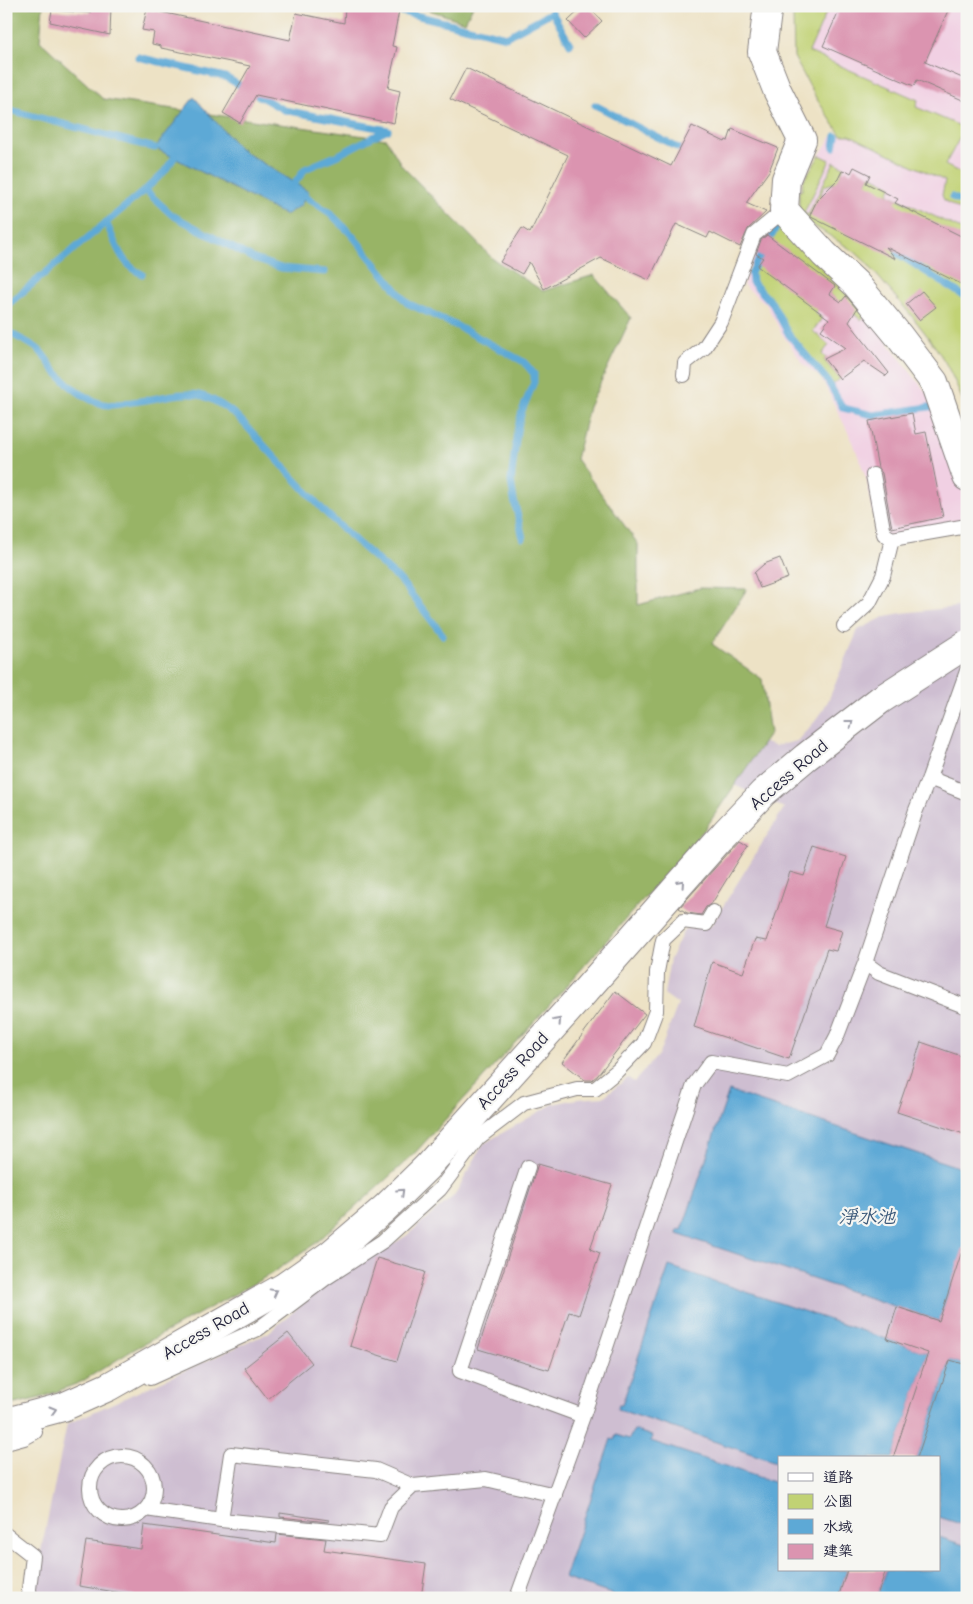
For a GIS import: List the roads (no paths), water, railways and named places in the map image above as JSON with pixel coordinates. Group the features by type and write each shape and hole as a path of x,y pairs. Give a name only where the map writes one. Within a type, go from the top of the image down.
{"street":[{"path":"770,6 767,12 762,52 777,90 802,140 786,179 784,210 824,254 856,284 934,382 967,477"},
{"name":"Access Road","path":"6,1422 63,1407 108,1387 284,1287 331,1254 386,1208 427,1167 584,989 763,793 880,700 967,644"}],"lane":[{"path":"684,375 685,363 704,348 722,322 754,235 784,210"},
{"path":"873,475 884,534 892,539 967,526"},
{"path":"844,626 869,603 883,576 892,539"},
{"path":"517,1598 583,1416 694,1085 711,1062 788,1076 827,1055 838,1036 865,963 916,810 967,671"},
{"path":"929,778 967,793"},
{"path":"584,989 651,911"},
{"path":"150,1378 258,1329 326,1278 383,1241 440,1189 478,1138 524,1103 578,1089 595,1089 617,1071 644,1044 656,1011 657,972 663,940 683,920 706,924 713,912"},
{"path":"619,947 663,940"},
{"path":"865,963 879,973 967,1007"},
{"path":"528,1167 460,1371 583,1416"},
{"path":"6,1443 24,1438 35,1432"},
{"path":"222,1520 231,1454 376,1470 414,1486 486,1479 554,1495"},
{"path":"146,1509 151,1502 154,1487 151,1473 145,1465 127,1456 117,1456 99,1466 93,1475 90,1486 92,1497 97,1507 104,1514 115,1519 137,1516 146,1509 222,1520 380,1536 391,1507 414,1486"},
{"path":"6,1535 33,1556 29,1589 30,1598"}],"water":[{"path":"194,97 240,149 309,192 300,206 285,215 155,148"},
{"name":"淨水池","path":"729,1091 967,1170 967,1238 939,1321 677,1234 678,1229 682,1230"},
{"path":"669,1266 928,1353 894,1456 778,1456 778,1463 617,1409 619,1405 622,1405"},
{"path":"950,1360 967,1365 967,1526 940,1517 940,1456 918,1456"},
{"path":"634,1430 652,1436 651,1441 778,1484 778,1572 846,1572 838,1598 623,1598 564,1578 611,1439 614,1440 616,1435 629,1439"},
{"path":"940,1537 967,1546 967,1598 876,1598 885,1572 940,1572"}],"waterway":[{"path":"390,9 506,37 552,12 570,44"},
{"path":"138,57 225,77 284,110 388,130"},
{"path":"595,105 688,153"},
{"path":"6,109 155,148"},
{"path":"295,183 305,169 338,155 386,130"},
{"path":"834,147 836,136"},
{"path":"6,306 145,190 164,172 174,158"},
{"path":"145,190 172,215 254,259 281,268 325,272"},
{"path":"306,197 330,213 352,235 407,303 457,326 524,362 534,374 534,382 522,411 517,431 511,481 523,538"},
{"path":"952,197 967,204"},
{"path":"780,221 751,273 752,282 772,303 789,335 827,380 843,408 873,415 936,406"},
{"path":"106,222 124,259 142,274"},
{"path":"898,254 967,298"},
{"path":"6,330 39,350 55,371 79,393 101,404 112,405 188,394 199,395 224,406 239,418 326,513 400,580 443,635"}]}
